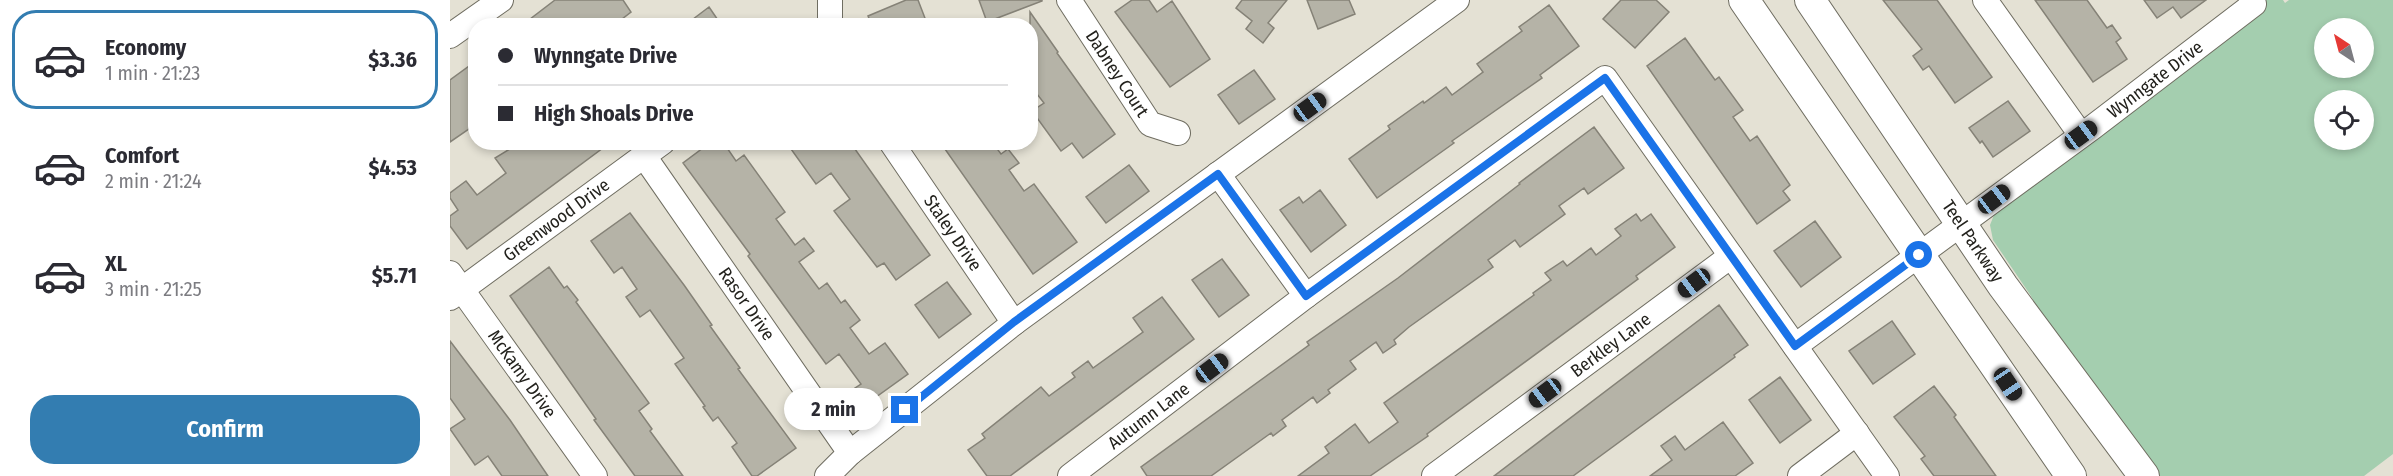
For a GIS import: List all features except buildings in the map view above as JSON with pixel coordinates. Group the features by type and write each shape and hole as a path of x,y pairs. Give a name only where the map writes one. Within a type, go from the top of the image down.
{"main road":[{"path":"1744,0 2071,476"},
{"name":"Teel Parkway","path":"1810,0 2003,286 2144,476"}],"street":[{"path":"476,18 501,0"},
{"path":"830,0 830,18"},
{"name":"Dabney Court","path":"1069,0 1150,124 1178,133"},
{"path":"827,476 850,453 1014,322 1457,0"},
{"path":"1985,0 2081,135"},
{"name":"Wynngate Drive","path":"1795,346 2081,135 2252,2"},
{"path":"450,36 468,23"},
{"name":"Autumn Lane","path":"1070,476 1306,296 1605,78 1731,256"},
{"name":"Greenwood Drive","path":"454,287 652,150"},
{"name":"Rasor Drive","path":"654,150 850,453"},
{"name":"Staley Drive","path":"896,150 1014,322"},
{"path":"1218,174 1306,296"},
{"path":"1731,256 1887,476"},
{"name":"Berkley Lane","path":"1434,476 1731,256"},
{"name":"McKamy Drive","path":"454,287 595,476"},
{"path":"1800,476 1857,433"}],"green space":[{"path":"2265,0 2283,0 2285,3 2289,0 2393,0 2393,454 2364,476 2151,476 2061,346 1993,240 1990,225 1996,210"}],"route":[{"path":"905,410 1014,322 1218,174 1306,296 1605,78 1795,346 1919,255"}]}
